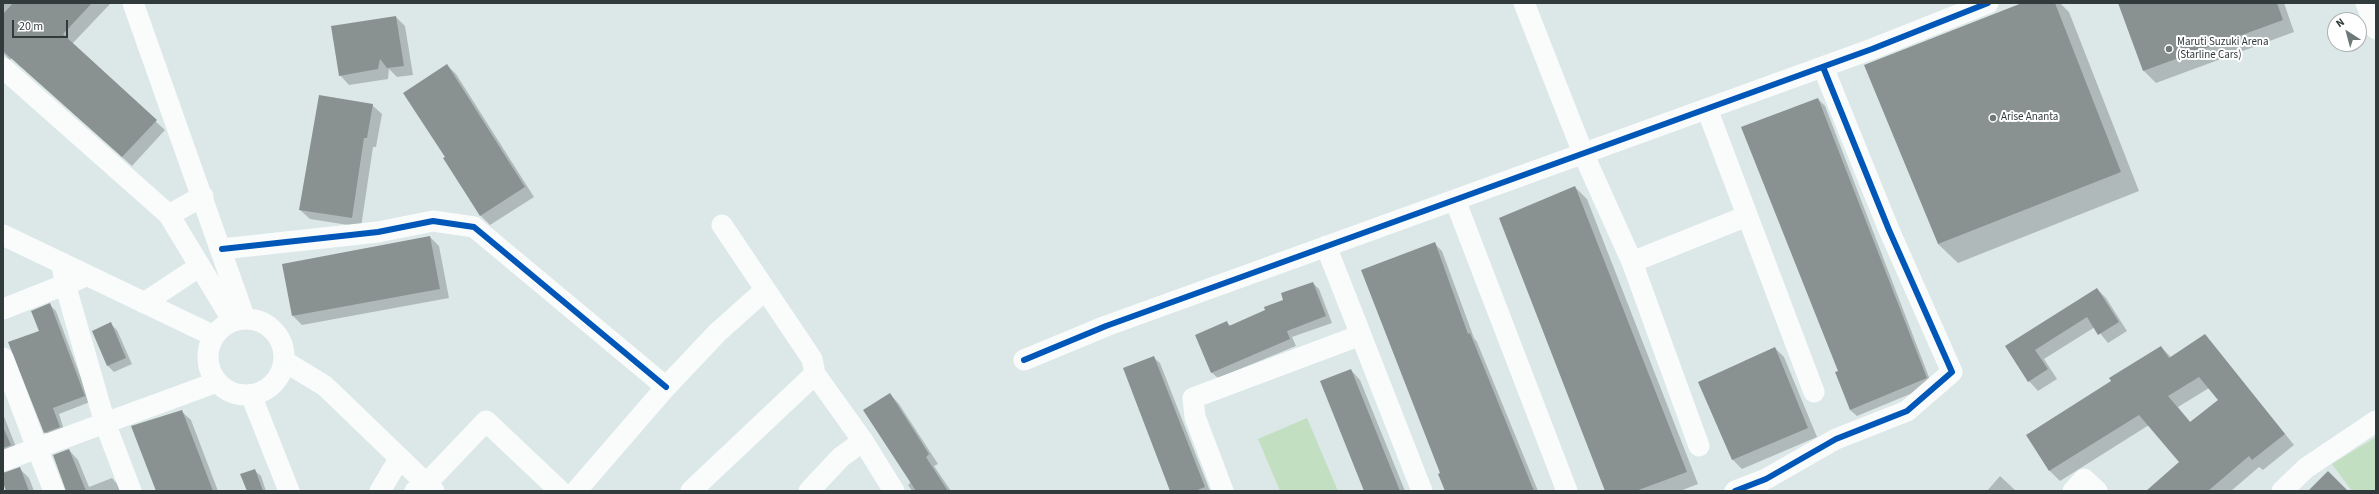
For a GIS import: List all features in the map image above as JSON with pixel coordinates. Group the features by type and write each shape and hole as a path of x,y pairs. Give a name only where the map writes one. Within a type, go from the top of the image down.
{"street":[{"path":"133,3 222,249 239,320"},
{"path":"1524,3 1583,153 1632,262 1699,446"},
{"path":"1024,360 1106,326 1823,67 1988,3"},
{"path":"2366,3 2376,29"},
{"path":"1735,491 1766,479 1836,439 1907,410 1952,372 1889,230 1823,67"},
{"path":"3,68 169,215 200,266 239,320"},
{"path":"1707,109 1814,392"},
{"path":"169,215 203,196"},
{"path":"1455,200 1567,491"},
{"path":"1632,262 1747,216"},
{"path":"222,249 378,232 433,221 474,227 666,387"},
{"path":"722,225 812,359 815,374 863,441 894,491"},
{"path":"3,235 214,336"},
{"path":"1326,246 1422,491"},
{"path":"62,263 66,284 105,423 132,491"},
{"path":"144,303 200,266"},
{"path":"3,309 88,276"},
{"path":"576,491 666,387 717,333 766,290"},
{"path":"239,320 258,321 270,327 278,336 283,348 284,361 281,373 274,384 263,392 251,395 238,395 226,390 217,382 211,372 208,360 209,348 214,336 222,327 239,320"},
{"path":"1223,491 1195,417 1193,398 1361,335"},
{"path":"3,358 54,491"},
{"path":"284,361 325,386 399,459 425,489 486,422 560,491"},
{"path":"691,491 815,374"},
{"path":"3,461 217,382"},
{"path":"251,395 289,491"},
{"path":"2282,491 2306,468 2376,421"},
{"path":"809,491 841,457 863,441"},
{"path":"380,491 399,459"},
{"path":"2073,491 2084,479 2097,491"}],"green space":[{"path":"1307,418 1338,491 1280,491 1258,439"},
{"path":"2376,437 2376,491 2352,491 2332,464"}],"building":[{"path":"13,3 92,3 63,34 157,120 122,157 3,51 3,14"},
{"name":"Arise Ananta","path":"2022,3 2055,3 2121,172 1938,244 1864,65"},
{"name":"Maruti Suzuki Arena (Starline Cars)","path":"2118,3 2277,3 2283,20 2143,71"},
{"path":"396,16 404,66 387,68 380,59 378,69 339,76 331,26"},
{"path":"447,64 525,187 480,216 443,158 445,157 403,93"},
{"path":"319,95 373,104 367,138 364,138 352,218 299,210"},
{"path":"1818,98 1927,378 1850,410 1835,372 1838,371 1741,127"},
{"path":"1575,186 1687,472 1636,491 1605,491 1499,218"},
{"path":"430,236 440,289 292,316 282,264"},
{"path":"1435,242 1468,334 1470,333 1534,491 1445,491 1438,474 1440,473 1361,270"},
{"path":"1313,282 1326,316 1287,331 1290,339 1211,373 1195,335 1227,321 1229,326 1265,310 1264,307 1283,300 1281,293"},
{"path":"2097,288 2119,322 2098,335 2087,317 2035,350 2048,369 2028,382 2005,346"},
{"path":"50,303 85,396 53,408 60,427 44,433 8,342 39,331 31,311"},
{"path":"111,322 126,358 107,366 92,331"},
{"path":"2205,334 2285,434 2252,460 2249,456 2208,491 2146,491 2179,462 2139,415 2049,471 2026,435 2111,381 2109,378 2161,346 2169,358","holes":["2199,377 2218,400 2190,422 2168,396"]},
{"path":"1775,347 1808,428 1732,460 1698,382"},
{"path":"1154,356 1205,487 1195,491 1170,491 1123,368"},
{"path":"1351,369 1400,491 1364,491 1320,381"},
{"path":"890,393 929,454 926,457 948,491 916,491 863,410"},
{"path":"182,410 213,491 156,491 131,426"},
{"path":"3,427 11,445 3,448"},
{"path":"69,449 86,491 66,491 53,455"},
{"path":"20,467 29,491 6,491 3,483 3,473"},
{"path":"255,469 263,491 247,491 240,474"},
{"path":"2328,471 2348,491 2308,491"}],"cycle path":[{"path":"1024,360 1106,326 1872,49 1988,3"},
{"path":"1735,491 1766,479 1836,439 1907,411 1952,372 1889,230 1823,67"},
{"path":"222,249 378,232 433,221 474,227 666,387"}],"place":[{"name":"Maruti Suzuki Arena (Starline Cars)","path":"2169,49"},
{"name":"Arise Ananta","path":"1993,118"}]}
